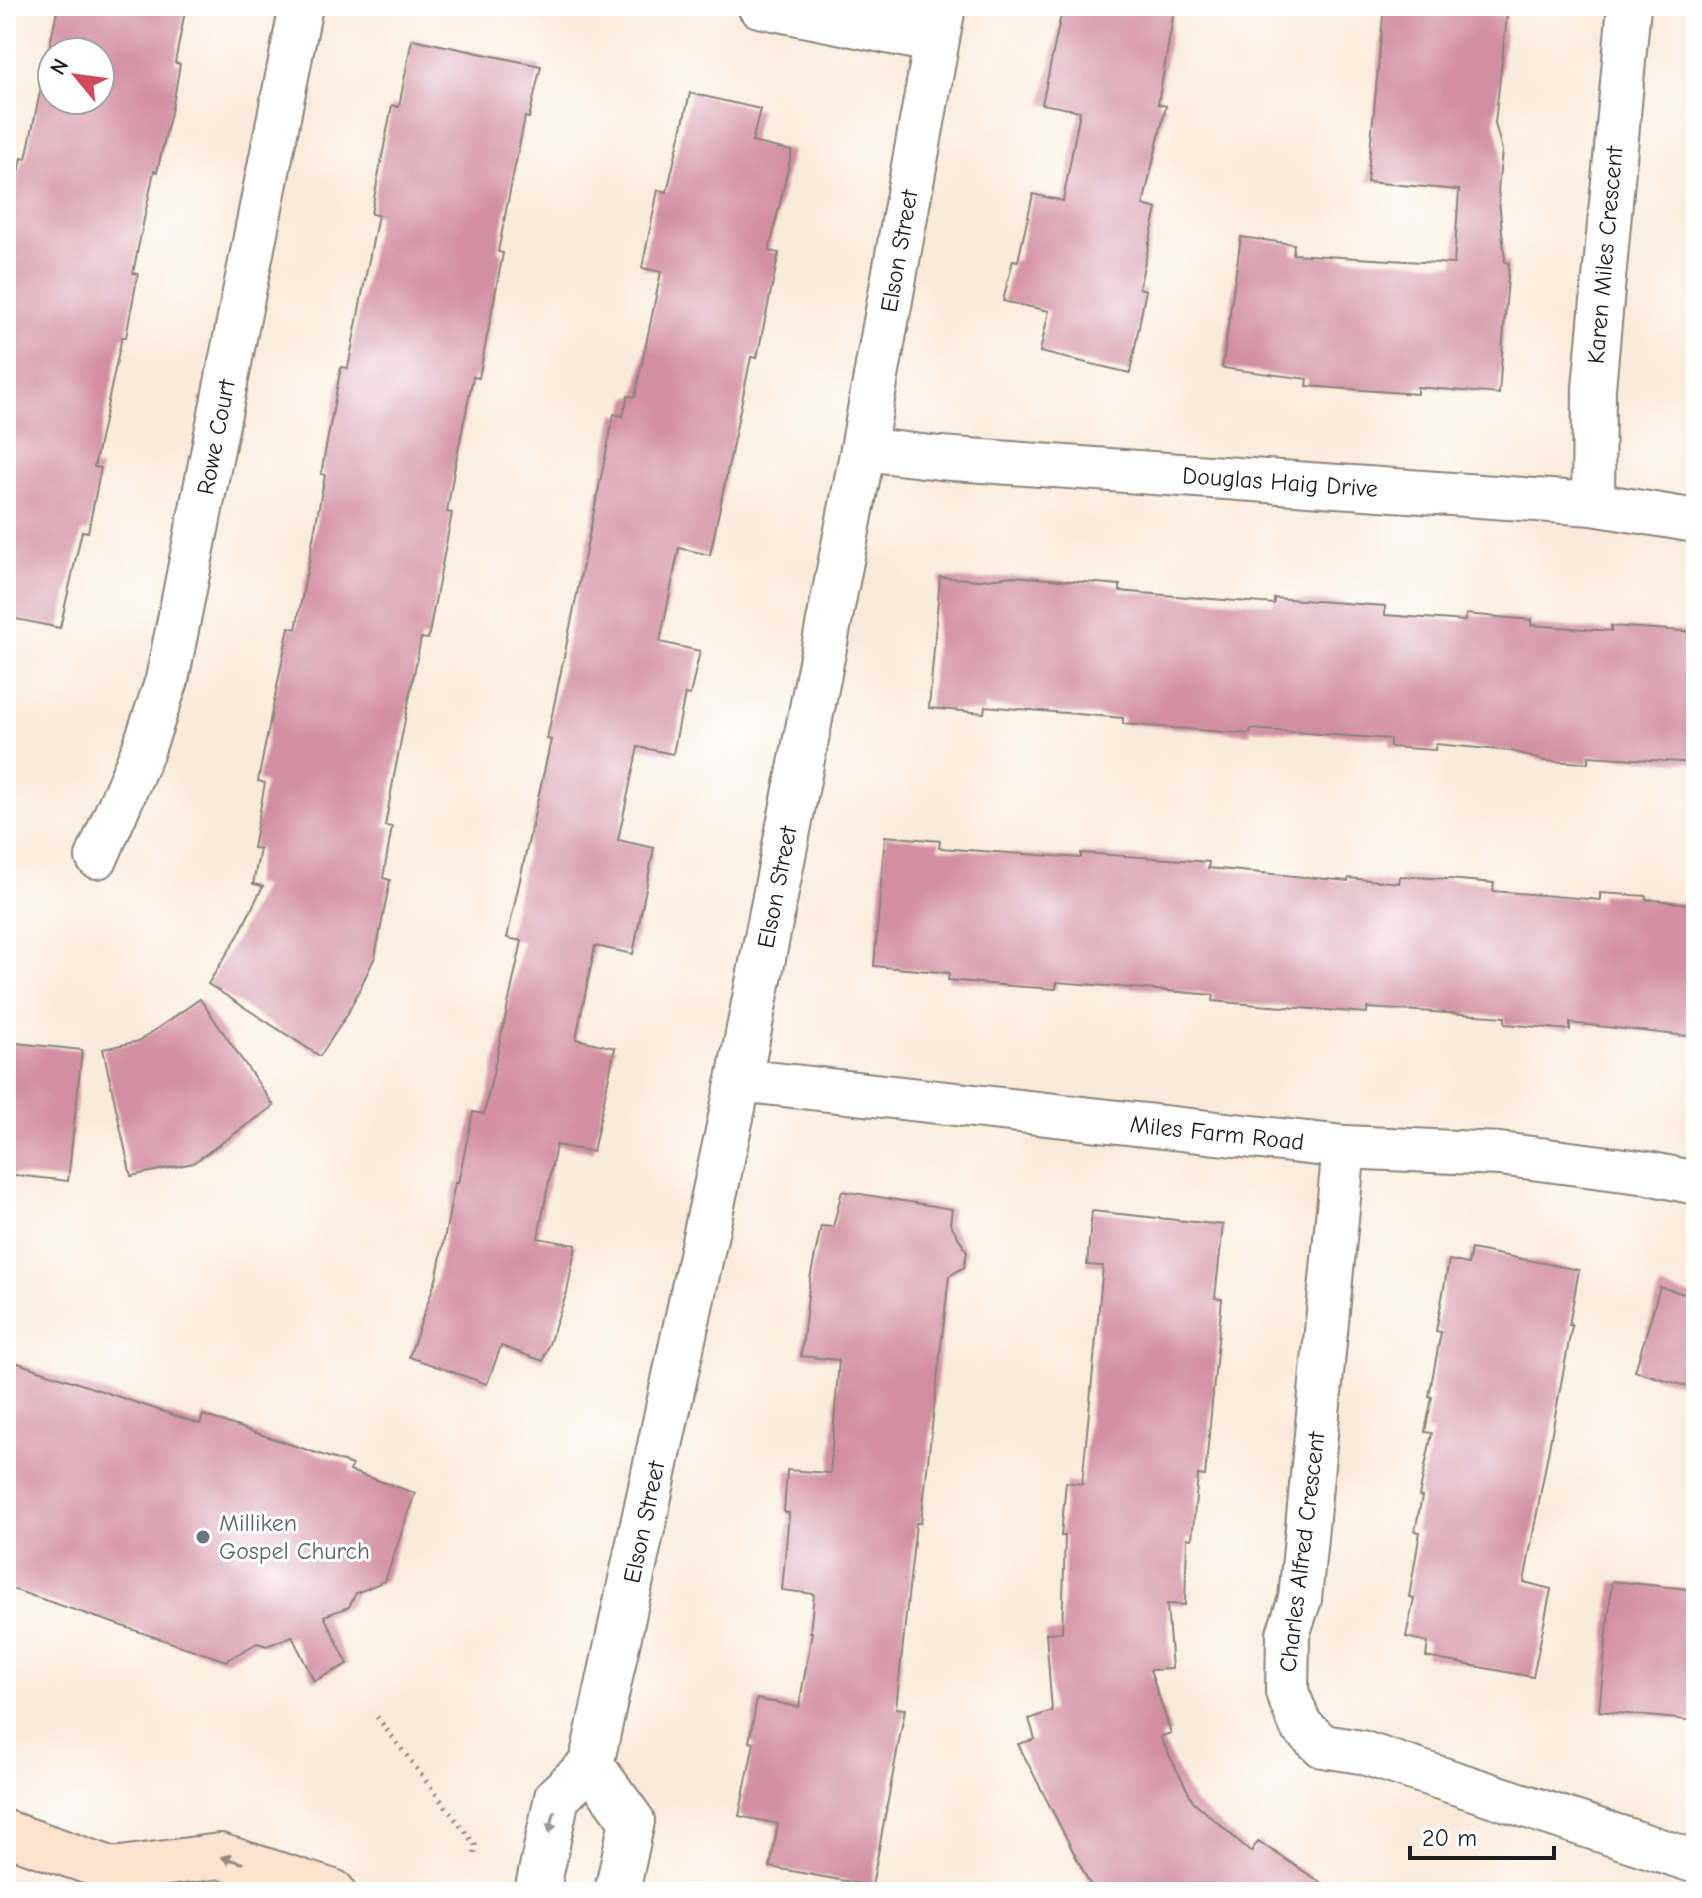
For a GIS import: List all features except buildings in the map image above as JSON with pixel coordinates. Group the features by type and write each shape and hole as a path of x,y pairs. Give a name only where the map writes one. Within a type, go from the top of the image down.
{"main road":[{"path":"6,1833 125,1881 220,1856 333,1892"}],"street":[{"name":"Rowe Court","path":"97,857 143,750 167,680 301,6"},
{"path":"759,6 939,24"},
{"name":"Karen Miles Crescent","path":"1593,504 1594,388 1629,6"},
{"name":"Elson Street","path":"591,1765 739,1080 863,449 939,24"},
{"name":"Douglas Haig Drive","path":"863,449 940,458 1593,504 1696,521"},
{"name":"Miles Farm Road","path":"739,1080 1344,1147 1500,1154 1648,1173 1696,1183"},
{"name":"Charles Alfred Crescent","path":"1344,1147 1300,1599 1288,1634 1286,1656 1287,1692 1301,1726 1323,1746 1361,1752 1696,1862"},
{"path":"537,1892 557,1797 591,1765 632,1821 617,1892"}],"path":[{"path":"377,1717 475,1845 475,1857"}],"place":[{"name":"Milliken Gospel Church","path":"203,1537"}]}
